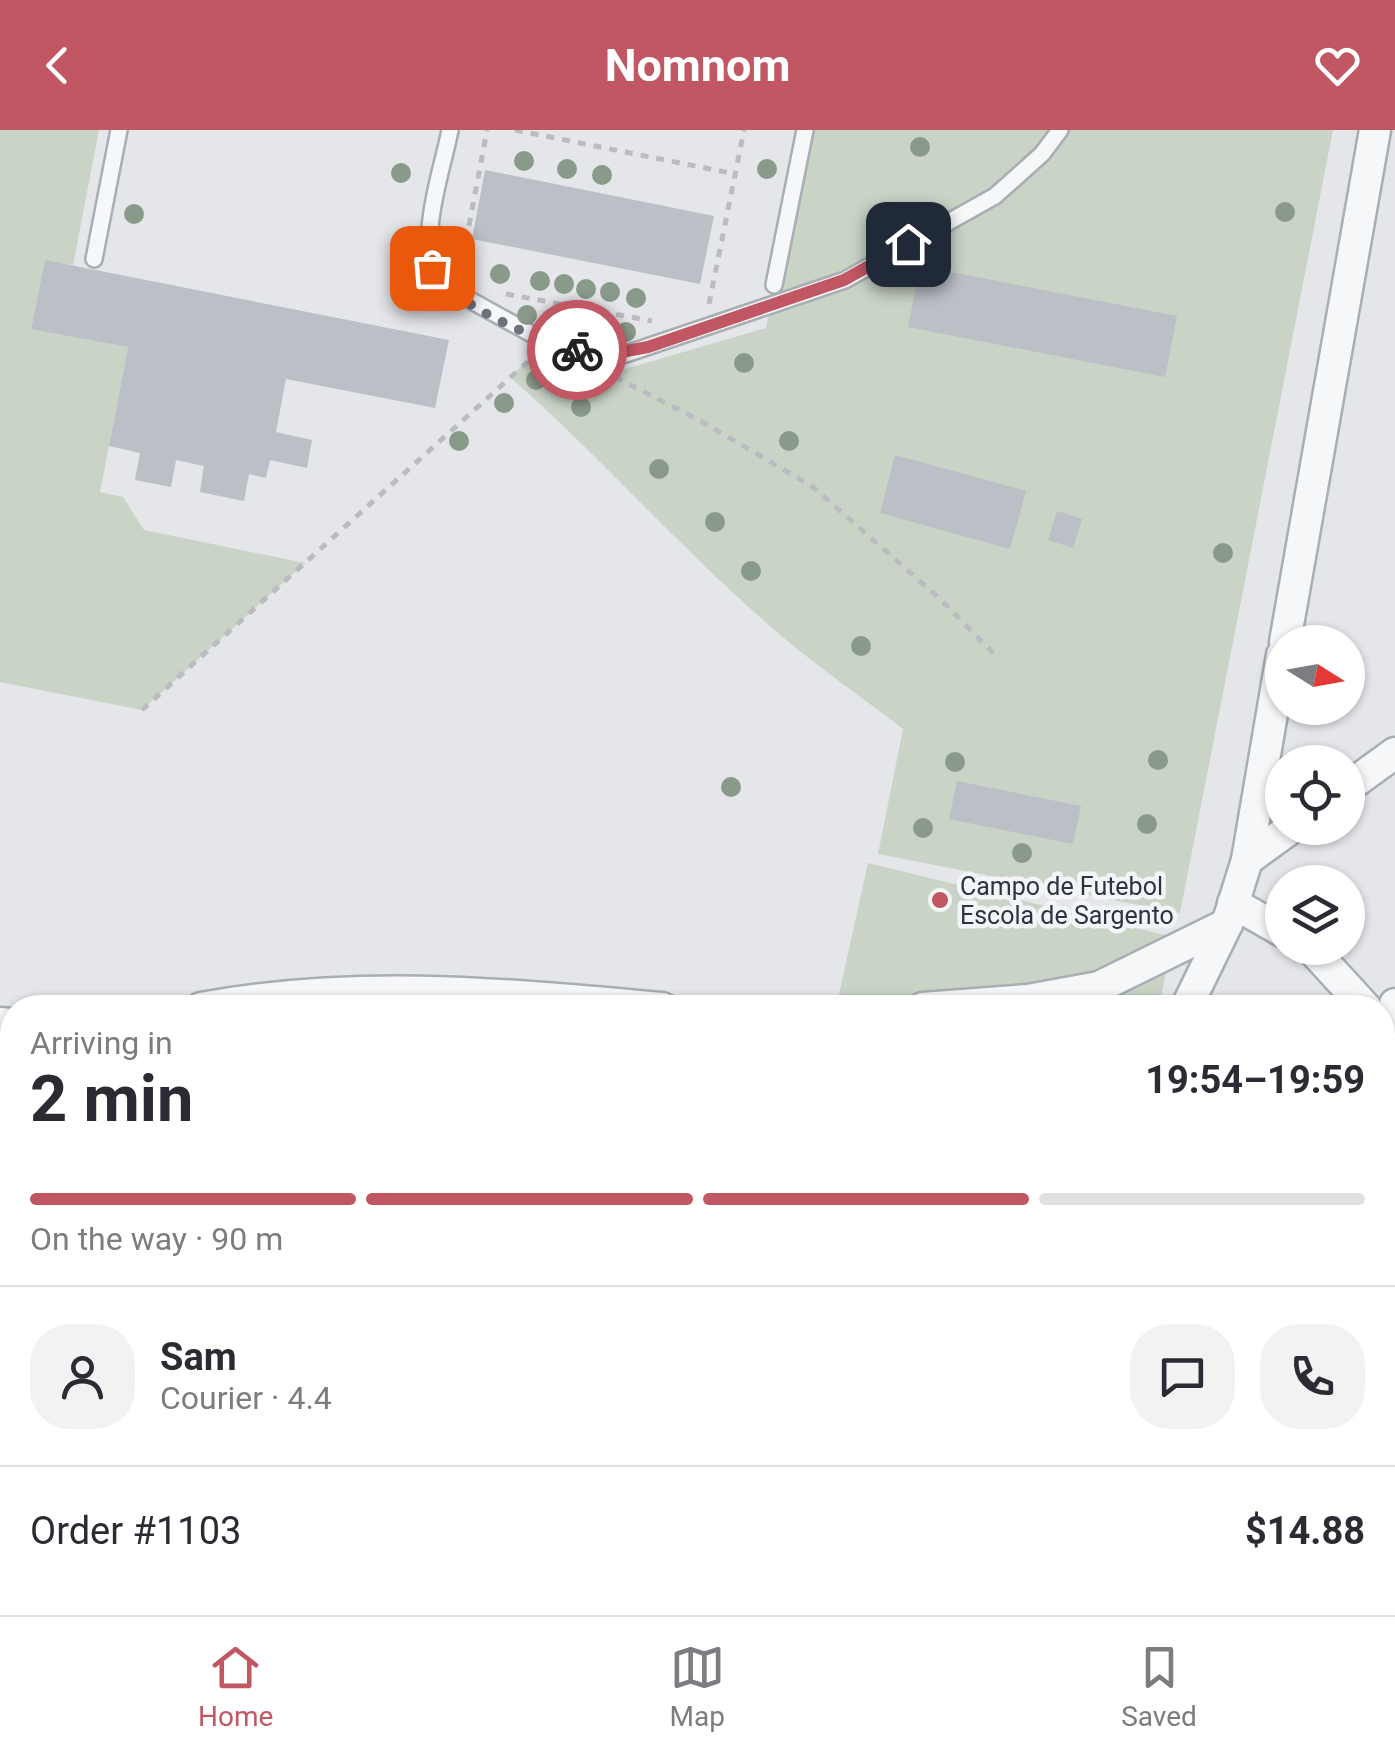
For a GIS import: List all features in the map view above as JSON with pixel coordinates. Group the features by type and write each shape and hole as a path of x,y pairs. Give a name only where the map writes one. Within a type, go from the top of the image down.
{"street":[{"path":"1287,625 1375,130"},
{"path":"1192,995 1230,914 1247,860 1270,725"},
{"path":"1365,774 1395,752"},
{"path":"1247,860 1268,845"},
{"path":"1063,995 1100,987 1230,914 1265,925"},
{"path":"1327,965 1354,995"},
{"path":"283,995 352,989 517,995"}],"lane":[{"path":"94,258 119,130"},
{"path":"450,130 429,237 432,268 441,284 548,343 599,356 626,354 844,280 995,196 1042,154 1060,130"},
{"path":"774,284 805,130"}],"path":[{"path":"469,277 463,264 464,252 487,130"},
{"path":"515,130 735,174"},
{"path":"708,308 744,130"},
{"path":"490,292 665,324"},
{"path":"142,710 548,343"},
{"path":"599,369 700,421 813,487 940,600 997,657"}],"shaded area":[{"path":"0,130 99,130 73,265 45,261 31,328 128,347 100,492 123,497 144,530 305,563 142,710 0,682"},
{"path":"805,130 1333,130 1180,913 878,854 903,729 770,626 510,377 543,347 590,371 625,369 766,328"},
{"name":"Campo de Futebol Escola de Sargento","path":"868,863 1173,937 1161,995 839,995"}],"building":[{"path":"485,170 714,216 700,284 472,239"},
{"path":"45,260 449,340 435,408 286,379 276,432 312,440 307,468 270,460 266,478 249,474 244,501 200,492 204,466 176,460 171,487 135,480 140,453 109,446 128,347 31,329"},
{"path":"920,266 1177,316 1165,377 908,327"},
{"path":"895,455 1026,491 1010,549 880,513"},
{"path":"1057,511 1082,519 1073,548 1048,540"},
{"path":"957,781 1081,806 1073,844 949,819"}],"way so far":[{"path":"432,268 441,284 462,298 548,343 577,350"}],"place":[{"name":"Campo de Futebol Escola de Sargento","path":"940,900"}],"route":[{"path":"577,350 599,356 648,347 844,280 908,244"}]}
